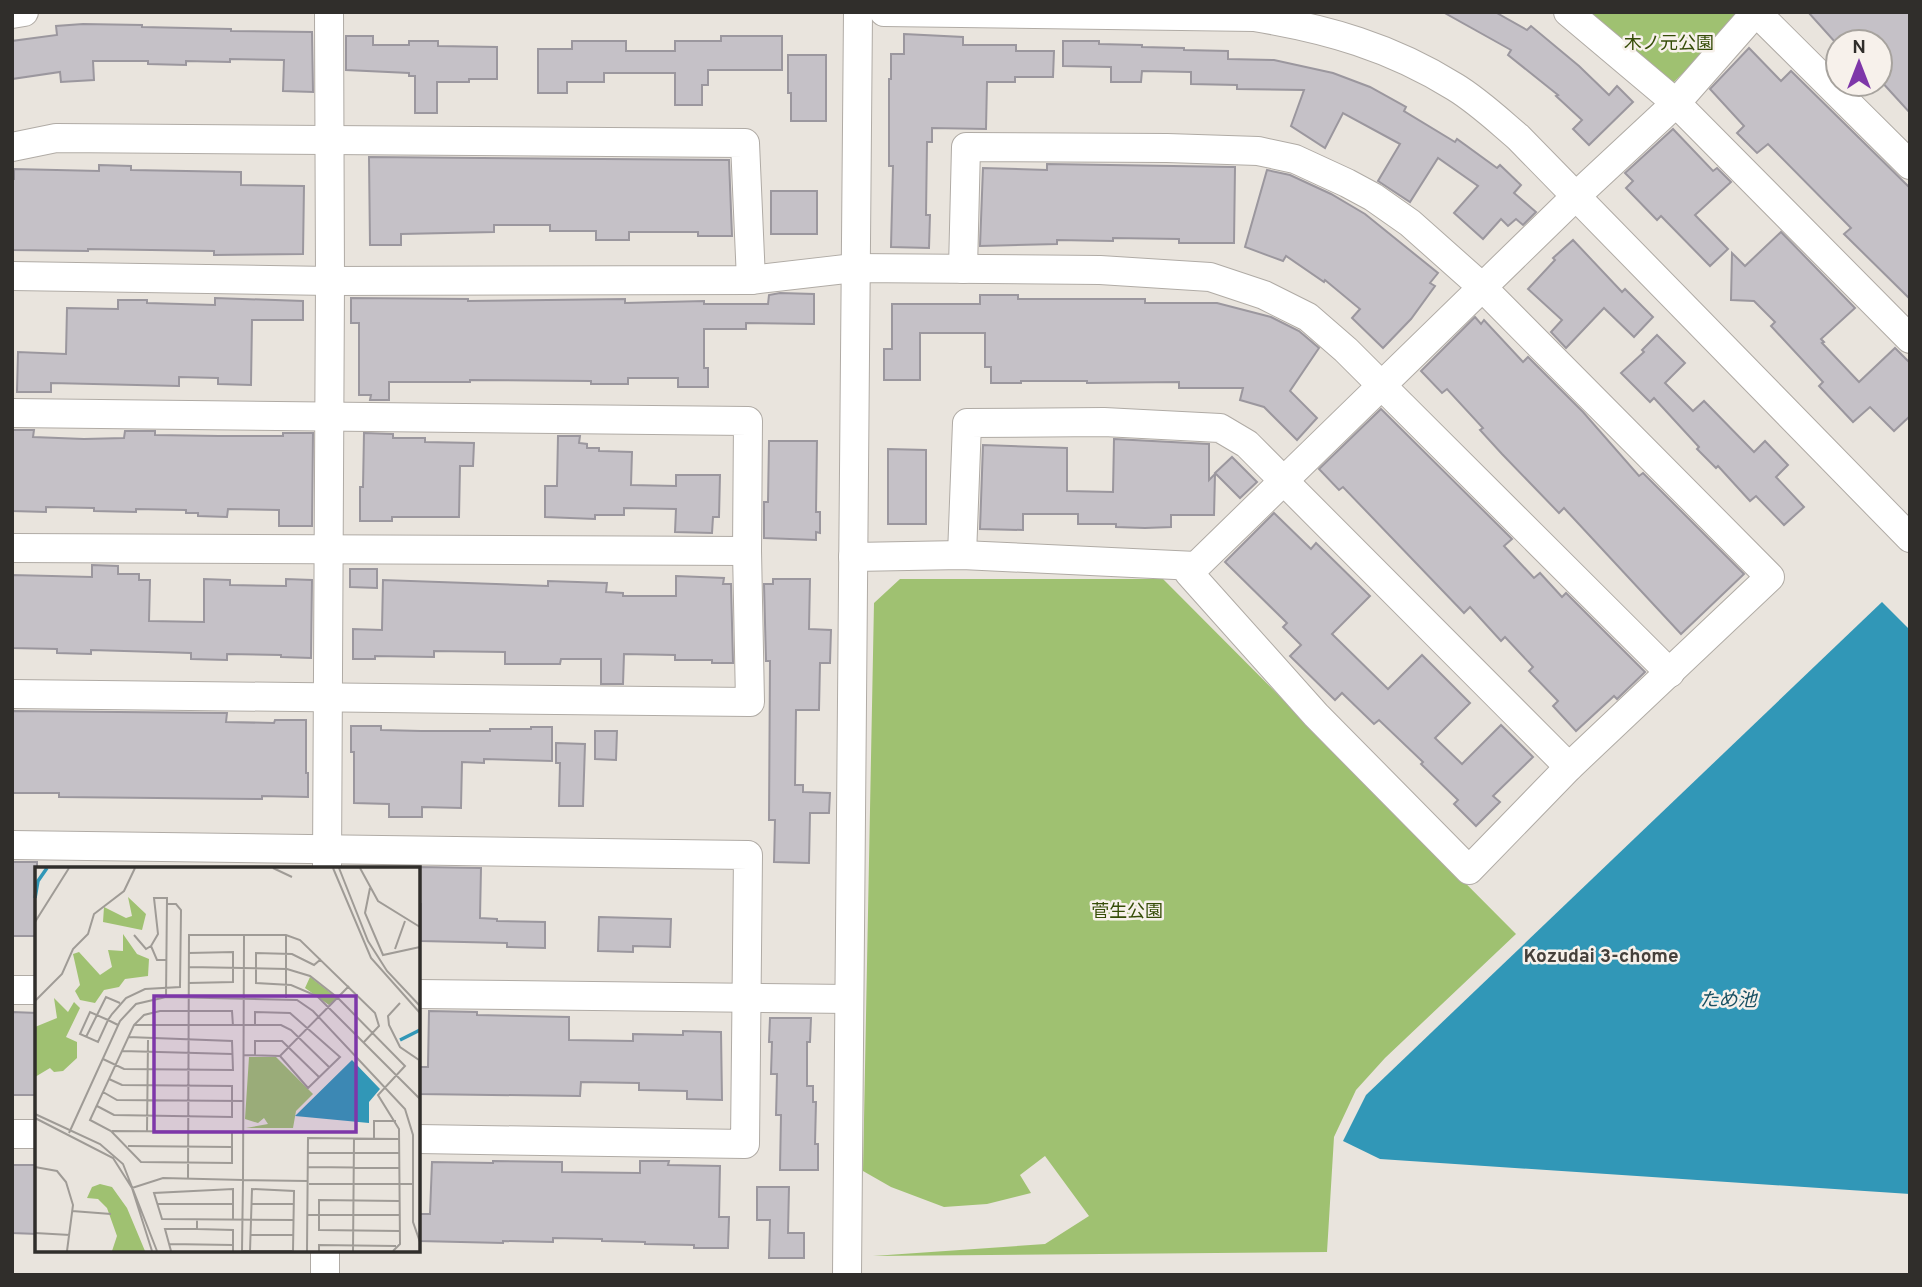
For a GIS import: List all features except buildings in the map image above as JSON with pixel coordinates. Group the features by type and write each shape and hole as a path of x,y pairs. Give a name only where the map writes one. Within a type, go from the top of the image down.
{"street":[{"path":"12,14 24,12"},
{"path":"327,859 329,12"},
{"path":"847,1275 858,12"},
{"path":"884,12 1254,14 1358,40 1414,63 1457,88 1518,137 1910,537"},
{"path":"1568,12 1676,103 1910,339"},
{"path":"963,269 966,146 1245,150 1295,159 1373,197 1410,223 1482,288 1770,577 1569,767 1469,870 1315,715 1189,573 1284,482 1482,288 1575,197 1676,103 1756,12 1910,165"},
{"path":"12,147 56,138 745,143 751,280"},
{"path":"12,276 330,281 751,280 854,268 1100,270 1210,277 1264,295 1308,317 1346,350 1670,673"},
{"path":"12,413 748,421 750,702 12,694"},
{"path":"962,555 967,423 1104,422 1220,428 1247,444 1569,767"},
{"path":"12,548 747,551"},
{"path":"853,557 962,555 1196,566"},
{"path":"12,845 327,859 748,855 745,1144 420,1139"},
{"path":"12,990 35,990"},
{"path":"420,994 849,999"},
{"path":"12,1134 35,1134"},
{"path":"325,1252 325,1275"}],"green space":[{"name":"木ノ元公園","path":"1583,12 1734,12 1739,16 1674,82 1664,81"},
{"name":"菅生公園","path":"900,579 1163,579 1516,934 1385,1058 1356,1090 1334,1137 1327,1252 873,1256 1045,1244 1089,1216 1045,1156 1020,1175 1031,1193 987,1204 944,1207 891,1187 863,1171 874,603"}],"water":[{"name":"ため池","path":"1882,602 1910,630 1910,1194 1380,1159 1343,1141 1366,1095"}],"district":[{"name":"Kozudai 3-chome","path":"1601,955"}]}
